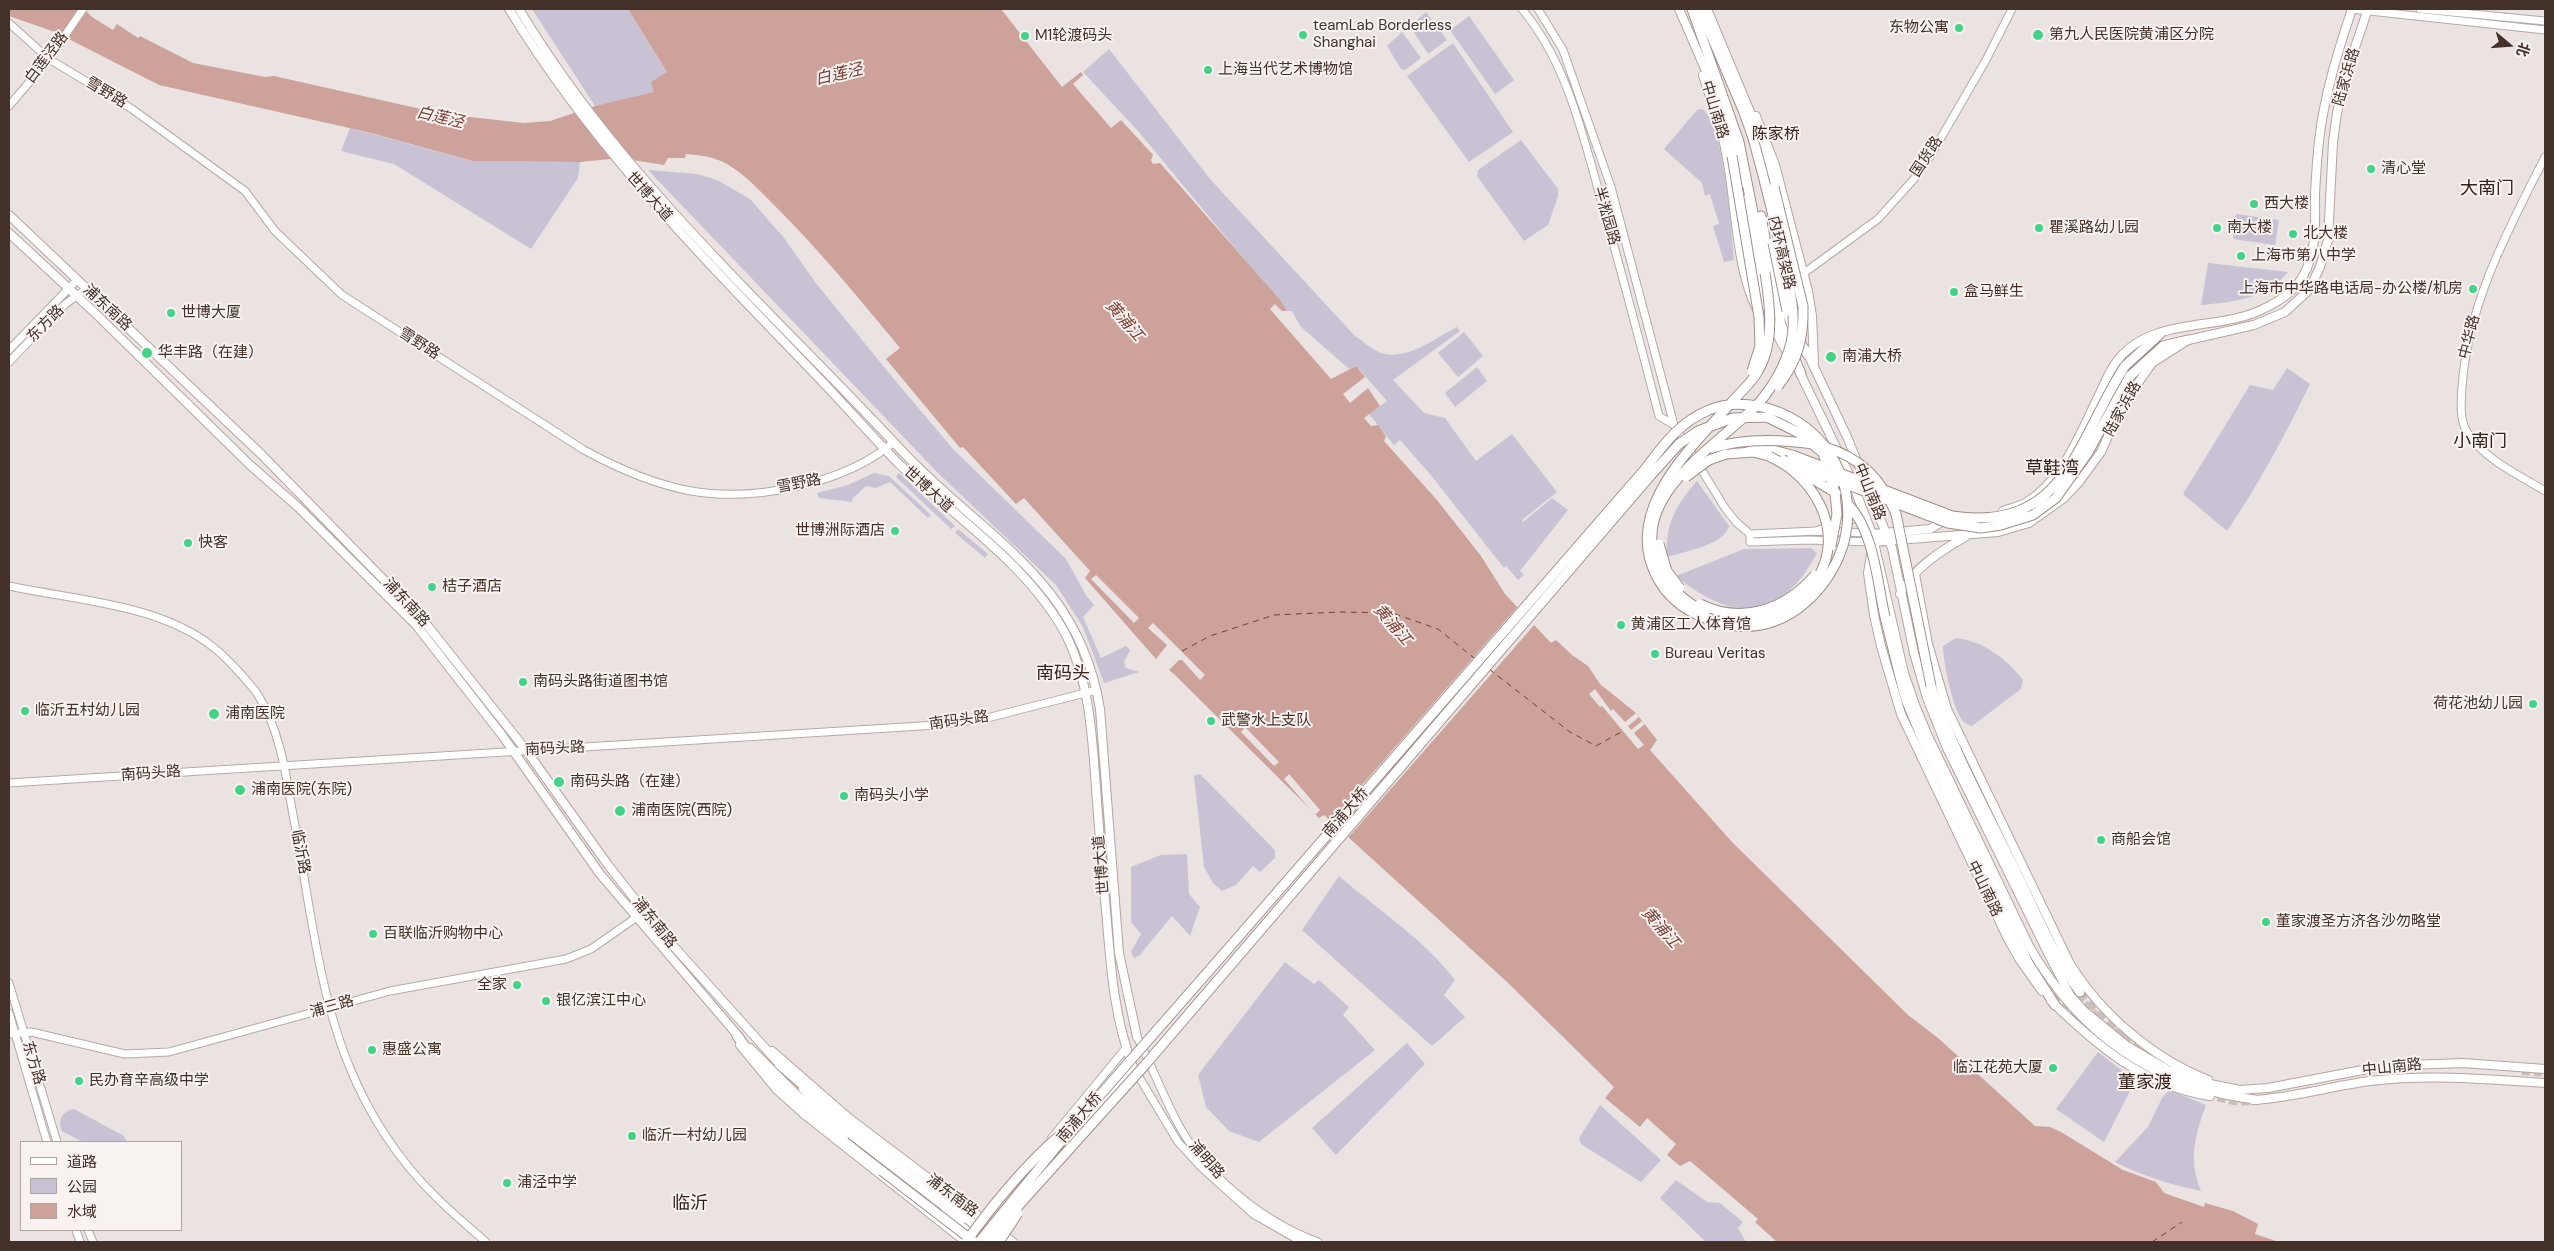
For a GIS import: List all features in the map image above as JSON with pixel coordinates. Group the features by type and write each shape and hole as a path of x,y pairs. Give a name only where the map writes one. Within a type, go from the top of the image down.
{"highway":[{"name":"内环高架路","path":"1692,9 1740,142 1765,273"},
{"name":"内环高架路","path":"1686,468 1758,404 1780,375 1792,340 1793,324 1792,303 1785,266 1752,135 1700,9"},
{"path":"1714,88 1732,156 1752,273 1760,336 1754,367 1735,399"},
{"path":"1752,135 1786,340 1801,374"},
{"path":"1740,142 1758,200 1783,314 1808,355"},
{"path":"1758,404 1774,391 1786,377 1799,350 1803,323 1803,306 1766,154"},
{"name":"南浦大桥","path":"979,1242 1080,1118 1646,468 1663,445 1689,420 1708,410 1728,404 1747,404 1770,408 1792,418 1821,440 1839,468 1848,498 1848,514 1842,548 1825,583 1796,610 1762,624 1744,626 1723,624 1691,612 1662,586 1652,570 1648,554 1648,524 1661,488 1673,472 1735,399 1758,372 1767,347 1769,322 1765,273"},
{"path":"1742,442 1783,452 1952,516 1969,518 1995,517 2020,511 2044,498 2065,476 2110,389 2125,366 2160,334"},
{"path":"1769,456 1948,523 1981,528 2001,525 2033,515 2056,498 2083,461 2130,376 2163,346 2188,340"},
{"name":"南浦大桥","path":"991,1242 1011,1214 1146,1065 1679,444 1698,431 1725,420 1767,417 1799,433 1824,453 1835,493 1837,514 1835,534 1829,553 1820,570 1804,589 1787,601 1769,609 1742,613 1724,612 1701,605 1686,595 1667,571 1660,552 1658,536 1661,517 1669,497 1692,471 1709,460 1726,454 1753,452 1769,456 1791,470 1816,498 1824,517 1829,542 1825,567 1812,589 1796,602 1772,614 1751,619 1729,619 1710,615 1680,597 1666,581 1655,558 1652,540 1656,516 1665,495 1686,468"},
{"path":"1673,472 1686,461 1710,448 1728,443 1755,440 1799,442 1834,450 1861,464 1883,486 1896,514 1931,686 1942,718 2078,994"},
{"path":"1769,456 1838,495 1856,512 1866,534 1897,672 1910,710 2017,941 2028,963 2055,1005"},
{"path":"2017,941 2038,976 2054,995"},
{"path":"2055,950 2081,982"},
{"path":"737,1036 775,1082 808,1112 882,1172 979,1242"},
{"path":"779,1064 854,1130 998,1242 1037,1186"},
{"path":"963,1241 1029,1162 1080,1118"}],"main road":[{"name":"世博大道","path":"509,9 673,219 744,302 885,449 1019,572 1053,613 1066,636 1086,692 1093,741 1110,955 1120,1027 1133,1067"},
{"name":"世博大道","path":"519,9 535,43"},
{"name":"中山南路","path":"1679,9 1728,124 1738,161 1767,314 1778,338 1801,374 1855,490 1872,534 1884,578 1904,673 1915,705 2020,928 2044,972 2060,995 2087,1023 2129,1056 2168,1077 2213,1094 2258,1100"},
{"name":"中山南路","path":"1707,9 1753,119 1808,355 1817,378 1848,439 1890,542 1900,594 1927,698 1947,748 2057,970 2070,994 2082,1010 2132,1050 2168,1070 2200,1082 2240,1090 2312,1082 2373,1068 2416,1065 2462,1063 2545,1069"},
{"name":"陆家浜路","path":"1872,534 1930,530 1956,516 1998,513 2032,498 2045,489 2059,471 2111,370 2123,354 2142,340 2160,334 2257,312 2282,300 2300,283 2316,239 2315,192 2319,140 2335,68 2351,9"},
{"name":"陆家浜路","path":"1873,542 1967,536 1998,532 2029,523 2064,498 2101,452 2121,407 2152,363 2188,340 2254,325 2285,312 2309,290 2320,267 2328,240 2332,142 2337,113 2349,65 2367,10"},
{"name":"中山南路","path":"1697,50 1725,146 1746,281 1755,307 1764,322 1778,338"},
{"name":"中山南路","path":"1736,76 1743,84 1770,150 1804,273 1812,316 1812,351 1817,378"},
{"path":"1753,119 1766,154"},
{"name":"浦东南路","path":"9,215 261,454 423,620 526,750 608,865 646,913 708,987 779,1064 844,1129 969,1229 979,1242"},
{"name":"世博大道","path":"673,219 945,493 1020,557 1043,582 1075,632 1097,690 1102,731 1119,953 1137,1038"},
{"name":"浦东南路","path":"9,233 250,465 298,507 416,625 512,751 600,874 723,1017 737,1036 796,1094 843,1135 969,1229 991,1242"},
{"path":"1760,283 1764,322"},
{"path":"1855,490 1854,506 1858,517 1872,534"},
{"path":"1817,530 1858,517"},
{"path":"1900,594 1915,574 1947,547 1967,536"},
{"name":"中山南路","path":"1873,542 1868,573 1874,615 1886,665 1905,726 2020,960 2055,1005 2117,1059 2156,1082 2185,1092 2229,1101 2258,1100 2370,1081 2414,1078 2462,1078 2545,1083"},
{"name":"中山南路","path":"1915,574 1928,644 1947,709 2040,905 2081,982 2114,1017 2154,1051 2205,1079 2240,1090"},
{"path":"2020,928 2033,962 2054,995"},
{"name":"中山南路","path":"2057,970 2078,994"},
{"name":"浦东南路","path":"723,1017 746,1054 777,1090 848,1151 963,1241"},
{"name":"浦东南路","path":"753,1036 785,1061 850,1119 1013,1242"},
{"path":"963,1241 969,1229"}],"street":[{"name":"白莲泾路","path":"9,106 49,59 82,9"},
{"name":"半淞园路","path":"1522,9 1540,32 1556,60 1573,105 1607,220 1659,416 1674,425"},
{"name":"半淞园路","path":"1538,9 1563,50 1611,187 1674,425 1725,508 1736,522 1750,534"},
{"name":"国货路","path":"1804,273 1878,219 1914,178 1931,154 1986,60 2012,9"},
{"path":"2351,9 2545,30"},
{"path":"2420,9 2545,21"},
{"name":"雪野路","path":"9,23 49,59 132,109 245,192 275,231 342,295 584,450 613,465 686,490 731,493 809,484 868,462 894,442"},
{"name":"中华路","path":"2545,157 2488,274 2464,358 2461,420 2468,434 2489,456 2545,491"},
{"name":"东方路","path":"9,350 77,280"},
{"name":"东方路","path":"9,362 64,305 86,289"},
{"name":"陆家浜路","path":"1872,534 1817,530 1750,534 1750,542 1808,540 1873,542"},
{"name":"临沂路","path":"9,586 133,610 180,627 213,647 259,697 270,719 284,765 330,1007 350,1069 387,1138 418,1178 486,1242"},
{"name":"南码头路","path":"9,783 937,725 983,719 1097,690"},
{"name":"浦三路","path":"12,1034 31,1032 114,1052 158,1054 192,1047 330,1007 398,990 566,960 599,944 637,916 646,913"},
{"name":"东方路","path":"9,983 57,1141"},
{"name":"东方路","path":"9,1013 12,1034 47,1141"},
{"name":"浦明路","path":"1137,1038 1176,1120 1198,1155 1232,1188 1266,1215 1318,1242"},
{"path":"1022,1194 1044,1148 1126,1048"},
{"path":"993,1227 1133,1067"},
{"name":"浦明路","path":"1133,1067 1178,1142 1202,1168 1253,1214 1302,1242"}],"green space":[{"path":"532,9 628,9 667,72 653,93 595,106"},
{"path":"1426,12 1447,40 1428,54 1410,26"},
{"path":"1469,16 1514,80 1495,94 1450,30"},
{"path":"1402,32 1421,58 1405,70 1401,69 1387,46"},
{"path":"1453,43 1513,132 1469,162 1407,76"},
{"path":"1109,49 1210,179 1355,336 1371,348 1391,355 1411,351 1457,327 1460,331 1393,380 1424,413 1445,418 1476,461 1512,434 1557,492 1522,520 1523,522 1552,498 1568,510 1520,571 1524,575 1518,580 1506,566 1504,568 1430,474 1400,440 1394,445 1369,414 1387,401 1356,366 1349,369 1300,326 1292,311 1287,311 1139,132 1083,72"},
{"path":"1702,109 1710,118 1716,134 1726,179 1734,260 1724,262 1713,226 1719,224 1710,194 1705,196 1702,183 1664,149 1697,110"},
{"path":"350,128 473,161 580,162 578,178 531,249 394,164 341,151"},
{"path":"1521,140 1558,189 1558,196 1548,225 1524,241 1477,176 1478,170"},
{"path":"648,170 697,174 717,180 750,199 784,238 815,282 893,378 954,450 1066,559 1086,595 1094,605 1083,617 1101,658 1126,646 1130,650 1124,662 1126,668 1139,672 1104,683 1083,627 1056,585 938,473"},
{"path":"2236,214 2279,220 2275,245 2233,239"},
{"path":"2208,263 2288,272 2279,281 2260,294 2249,298 2201,305"},
{"path":"1464,332 1483,356 1458,377 1438,353"},
{"path":"1477,367 1487,381 1455,407 1445,393"},
{"path":"2287,368 2310,384 2271,459 2227,531 2183,494 2250,385 2273,390"},
{"path":"874,473 889,476 931,515 928,518 890,482 876,488 866,486 852,499 853,502 819,498 817,493 848,485"},
{"path":"899,473 955,526 951,529 896,477"},
{"path":"1697,481 1729,526 1720,538 1713,542 1667,557 1668,535 1673,516 1683,498"},
{"path":"958,529 988,554 985,558 955,533"},
{"path":"1811,548 1817,553 1803,575 1788,592 1772,603 1755,608 1737,608 1717,602 1697,592 1676,576 1744,549"},
{"path":"1956,638 1976,643 1994,652 2010,665 2023,680 2021,689 1972,726 1966,724 1956,709 1947,675 1943,646"},
{"path":"1200,774 1275,850 1275,858 1260,872 1253,866 1236,885 1222,891 1213,883 1204,867 1194,776"},
{"path":"1187,854 1189,894 1200,907 1190,936 1172,916 1140,955 1134,958 1131,952 1141,934 1131,922 1131,867 1161,855"},
{"path":"1339,876 1415,938 1443,965 1455,980 1444,995 1465,1017 1432,1046 1302,930"},
{"path":"1285,962 1314,984 1319,980 1349,1007 1343,1015 1375,1050 1259,1142 1229,1131 1206,1107 1198,1075"},
{"path":"1407,1043 1425,1064 1336,1155 1312,1128"},
{"path":"2098,1052 2135,1081 2104,1142 2056,1109"},
{"path":"2169,1090 2206,1105 2194,1148 2195,1168 2201,1191 2157,1180 2115,1162 2148,1127 2162,1098"},
{"path":"1600,1105 1661,1160 1641,1182 1581,1144 1579,1138"},
{"path":"74,1109 124,1136 126,1141 81,1141 62,1131 61,1119 67,1112"},
{"path":"1676,1180 1707,1202 1720,1203 1743,1222 1738,1228 1746,1242 1706,1242 1660,1198"}],"water":[{"path":"9,9 84,9 92,17 113,30 117,24 138,38 140,36 193,63 265,77 274,76 443,114 524,123 550,121 595,106 654,92 651,82 667,72 628,9 1001,9 1062,87 1081,72 1083,75 1073,84 1111,128 1121,120 1153,155 1151,160 1153,164 1160,163 1280,300 1287,311 1282,311 1275,304 1270,309 1331,379 1356,366 1365,377 1343,394 1350,403 1368,388 1380,406 1364,418 1371,426 1378,425 1386,436 1384,441 1437,500 1481,556 1505,594 1551,643 1556,640 1572,655 1588,666 1600,684 1636,713 1657,740 1650,750 1732,842 1908,1015 1938,1038 2035,1126 2050,1127 2061,1132 2123,1170 2156,1182 2164,1193 2204,1207 2205,1203 2233,1211 2258,1224 2255,1234 2279,1242 1777,1242 1755,1222 1758,1219 1690,1161 1680,1166 1667,1155 1676,1144 1647,1118 1640,1127 1605,1098 1614,1087 1506,981 1324,815 1319,818 1175,675 1156,659 1085,578 1090,571 1024,498 1016,504 963,447 960,448 886,359 900,348 810,243 760,191 734,168 712,158 686,154 685,158 668,158 664,165 620,158 580,162 473,161 367,132 159,85 55,32 9,16"}],"pier":[{"path":"1096,575 1139,618 1134,623 1091,579"},
{"path":"1519,605 1536,623 1347,839 1329,823"},
{"path":"1153,623 1205,675 1200,680 1182,660 1179,660 1168,671 1156,659 1167,645 1148,628"},
{"path":"1595,689 1611,711 1613,709 1625,722 1636,713 1639,717 1628,726 1631,730 1642,721 1645,724 1634,733 1644,745 1638,749 1602,706 1600,707 1589,694"},
{"path":"1245,727 1279,762 1274,766 1241,732"},
{"path":"1289,774 1320,810 1315,815 1284,779"}],"ferry route":[{"path":"1182,651 1210,636 1274,615 1340,612 1392,613 1438,629 1474,658"},
{"path":"1489,669 1570,732 1596,746 1623,731"},
{"path":"2152,1242 2182,1222"}],"tunnel":[{"path":"2080,992 2130,1042"},
{"path":"2054,995 2085,1027 2133,1064"},
{"path":"2076,995 2098,1018"},
{"path":"2113,1031 2148,1054 2178,1069"},
{"path":"2522,1071 2545,1073"},
{"path":"2206,1095 2239,1102 2253,1101"}],"place":[{"name":"东物公寓","path":"1959,28"},
{"name":"teamLab Borderless Shanghai","path":"1303,35"},
{"name":"第九人民医院黄浦区分院","path":"2038,35"},
{"name":"M1轮渡码头","path":"1025,36"},
{"name":"上海当代艺术博物馆","path":"1208,70"},
{"name":"清心堂","path":"2371,169"},
{"name":"西大楼","path":"2254,204"},
{"name":"瞿溪路幼儿园","path":"2039,228"},
{"name":"南大楼","path":"2217,228"},
{"name":"北大楼","path":"2293,234"},
{"name":"上海市第八中学","path":"2241,256"},
{"name":"上海市中华路电话局-办公楼/机房","path":"2473,289"},
{"name":"盒马鲜生","path":"1954,292"},
{"name":"世博大厦","path":"171,313"},
{"name":"华丰路（在建）","path":"147,353"},
{"name":"南浦大桥","path":"1831,357"},
{"name":"世博洲际酒店","path":"895,531"},
{"name":"快客","path":"188,543"},
{"name":"桔子酒店","path":"432,587"},
{"name":"黄浦区工人体育馆","path":"1621,625"},
{"name":"Bureau Veritas","path":"1655,654"},
{"name":"南码头路街道图书馆","path":"523,682"},
{"name":"荷花池幼儿园","path":"2533,704"},
{"name":"临沂五村幼儿园","path":"25,711"},
{"name":"浦南医院","path":"214,714"},
{"name":"武警水上支队","path":"1211,721"},
{"name":"南码头路（在建）","path":"559,782"},
{"name":"浦南医院(东院)","path":"240,790"},
{"name":"南码头小学","path":"844,796"},
{"name":"浦南医院(西院)","path":"620,811"},
{"name":"商船会馆","path":"2101,840"},
{"name":"董家渡圣方济各沙勿略堂","path":"2266,922"},
{"name":"百联临沂购物中心","path":"373,934"},
{"name":"全家","path":"517,985"},
{"name":"银亿滨江中心","path":"546,1001"},
{"name":"惠盛公寓","path":"372,1050"},
{"name":"临江花苑大厦","path":"2053,1068"},
{"name":"民办育辛高级中学","path":"79,1081"},
{"name":"临沂一村幼儿园","path":"632,1136"},
{"name":"浦泾中学","path":"507,1183"}],"district":[{"name":"陈家桥","path":"1776,135"},
{"name":"大南门","path":"2487,189"},
{"name":"小南门","path":"2480,442"},
{"name":"草鞋湾","path":"2052,469"},
{"name":"南码头","path":"1063,674"},
{"name":"董家渡","path":"2145,1083"},
{"name":"临沂","path":"690,1204"}],"water label":[{"name":"白莲泾","path":"839,75"},
{"name":"白莲泾","path":"440,118"},
{"name":"黄浦江","path":"1124,321"},
{"name":"黄浦江","path":"1392,625"},
{"name":"黄浦江","path":"1660,928"}]}
